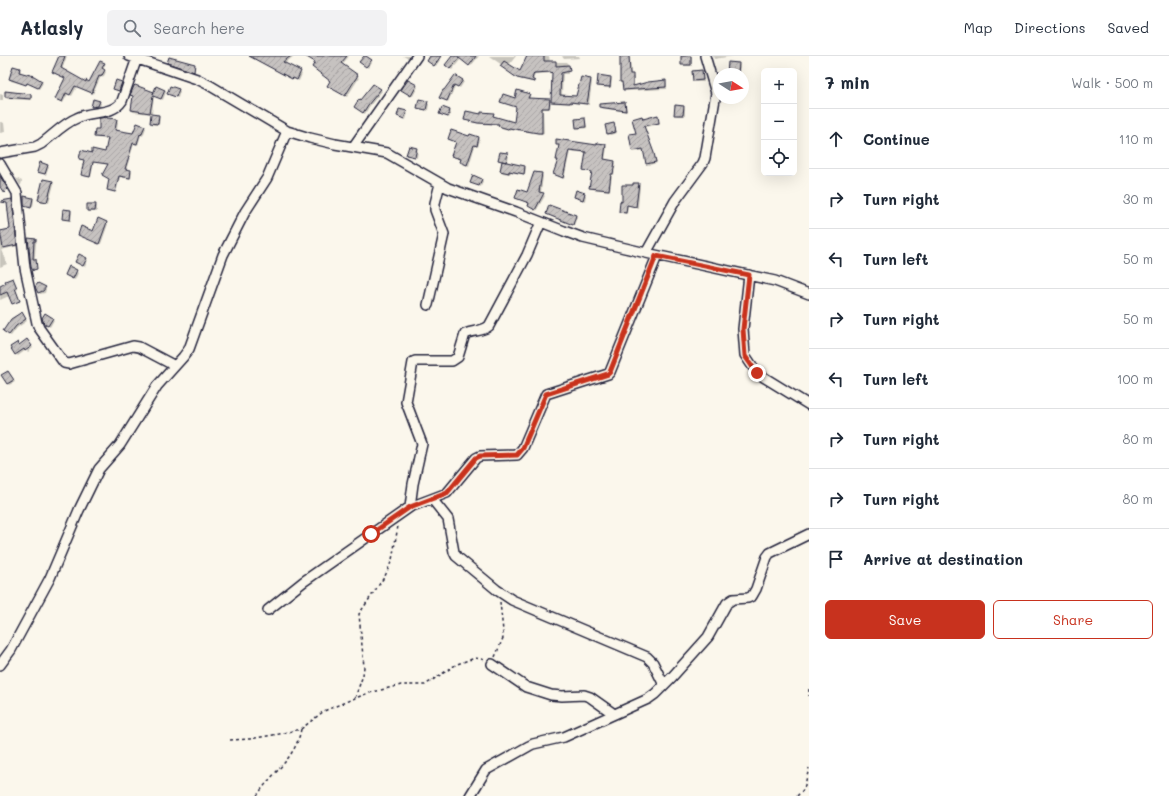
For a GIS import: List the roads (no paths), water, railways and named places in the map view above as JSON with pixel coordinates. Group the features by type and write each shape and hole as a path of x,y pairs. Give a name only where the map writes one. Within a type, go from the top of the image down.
{"street":[{"path":"353,147 417,56"},
{"path":"646,253 675,201 703,163 705,158 716,93 705,56"},
{"path":"0,153 41,144 76,118 84,115 108,111 120,105 133,57 209,85 287,131 310,138 387,153 448,188 583,238 656,256 775,281 809,294"},
{"path":"0,665 11,650 50,578 94,476 120,445 150,396 189,349 224,255 245,212 267,178 287,131"},
{"path":"0,164 17,193 25,268 37,323 64,363 70,364 134,346 175,366"},
{"path":"428,305 444,234 435,210 435,203 440,184"},
{"path":"410,507 413,484 422,444 406,402 413,362 456,360 465,334 468,332 485,329 489,326 527,255 541,222"},
{"path":"268,610 302,582 410,507 447,493 476,458 480,456 513,456 521,452 546,394 605,375 610,372 656,256"},
{"path":"749,275 743,329 745,356 757,373 809,405"},
{"path":"432,499 448,519 456,556 497,590 522,605 647,657 653,663 664,685"},
{"path":"470,796 486,770 533,744 564,737 648,699 664,685 708,636 727,603 734,599 748,598 752,596 756,589 767,557 770,553 809,534"},
{"path":"492,664 526,687 551,695 584,695 590,697 614,714"}]}
